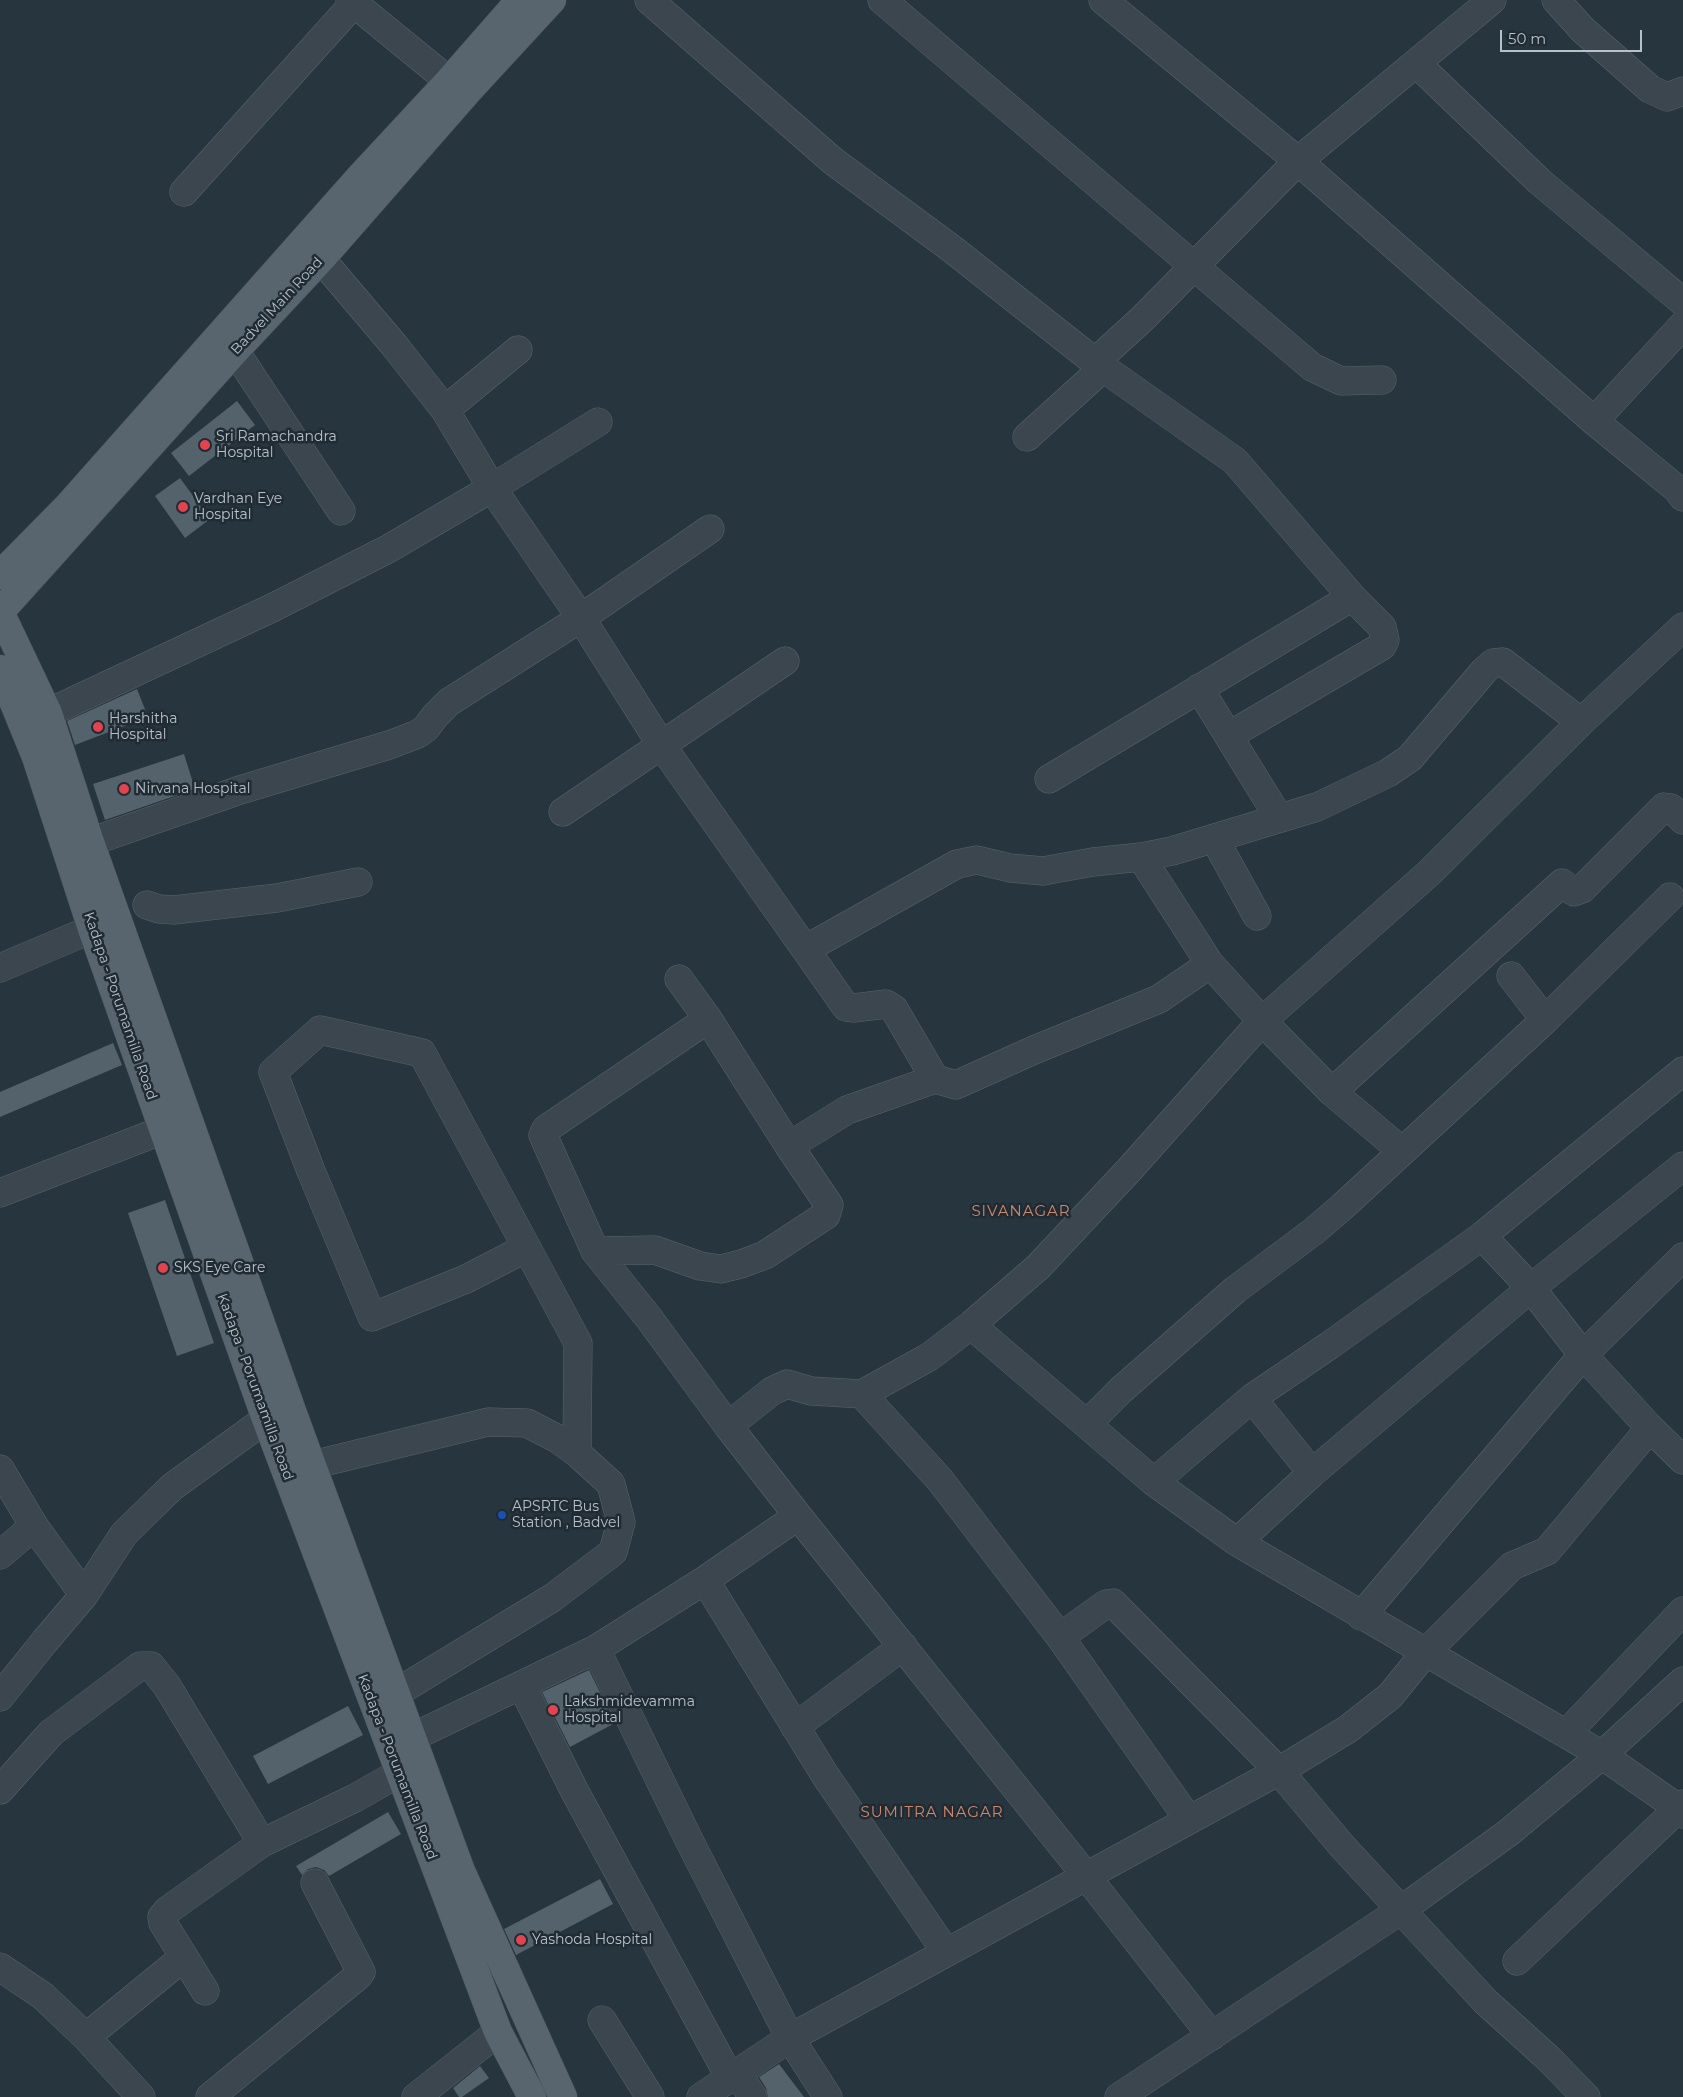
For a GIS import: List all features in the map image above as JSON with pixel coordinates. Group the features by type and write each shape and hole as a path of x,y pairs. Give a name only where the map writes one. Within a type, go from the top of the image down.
{"main road":[{"name":"Badvel Main Road","path":"0,575 66,507 520,0"},
{"name":"Badvel Main Road","path":"0,612 235,351 321,260 469,90 552,0"},
{"path":"0,612 48,713 90,842 312,1465 461,1871 563,2097"},
{"name":"Kadapa - Porumamilla Road","path":"0,669 36,757 92,929 266,1420 498,2032 532,2097"}],"street":[{"path":"649,0 834,161 952,249 1099,365 1235,461 1352,597 1382,626 1385,640 1382,646 1230,735"},
{"path":"882,0 1312,367 1341,381 1382,380"},
{"path":"1103,0 1298,161 1594,421 1683,496"},
{"path":"1027,437 1298,161 1492,0"},
{"path":"1556,0 1583,30 1650,90 1667,97 1683,91"},
{"path":"184,192 354,1 449,81"},
{"path":"1417,64 1539,181 1683,302"},
{"path":"321,260 394,345 445,410 492,488 581,618 662,746 846,1007 854,1008 886,1004 894,1009 935,1079"},
{"path":"1594,421 1683,325"},
{"path":"445,410 518,350"},
{"path":"235,351 342,511"},
{"path":"48,713 272,608 388,549 492,488 598,422"},
{"path":"90,842 240,790 389,745 418,734 426,728 449,702 581,618 710,529"},
{"path":"1049,778 1352,597"},
{"path":"728,1426 772,1391 787,1384 811,1391 862,1394 929,1357 971,1325 1038,1266 1129,1170 1262,1021 1429,873 1581,722 1683,628"},
{"path":"563,812 785,661"},
{"path":"806,949 957,864 976,860 1010,868 1043,871 1093,862 1141,857 1172,851 1317,807 1388,773 1410,758 1484,671 1493,663 1503,662 1581,722"},
{"path":"1199,688 1230,735 1279,818"},
{"path":"1332,1092 1562,883 1574,892 1582,889 1664,807 1671,808 1683,820"},
{"path":"1214,838 1257,916"},
{"path":"1141,857 1210,964 1262,1021 1332,1092 1402,1151"},
{"path":"146,905 174,910 277,898 358,882"},
{"path":"115,911 146,905 191,888"},
{"path":"1087,1424 1121,1390 1235,1290 1314,1231 1545,1020 1670,897"},
{"path":"0,968 92,929"},
{"path":"789,1146 847,1110 935,1079 956,1086 1034,1050 1159,999 1210,964"},
{"path":"1511,976 1545,1020"},
{"path":"595,1251 655,1250 700,1266 721,1269 765,1255 826,1215 829,1205 708,1019 679,979"},
{"path":"708,1019 546,1129 544,1135 595,1251 648,1317 728,1426 798,1516 1212,2036"},
{"path":"526,1248 466,1279 372,1317 310,1171 273,1072 320,1030 422,1053 578,1343 577,1453"},
{"path":"1154,1482 1252,1398 1330,1346 1482,1236 1683,1072"},
{"path":"0,1193 163,1130"},
{"path":"1237,1542 1312,1473 1531,1288 1683,1166"},
{"path":"1482,1236 1531,1288 1583,1355 1650,1428 1683,1460"},
{"path":"1361,1616 1583,1355 1683,1257"},
{"path":"971,1325 1154,1482 1237,1542 1602,1755 1681,1809 1517,1961"},
{"path":"862,1394 940,1480 1060,1637 1189,1820"},
{"path":"1252,1398 1312,1473"},
{"path":"0,1697 84,1595 124,1534 172,1487 266,1420"},
{"path":"312,1465 488,1422 527,1423 556,1438 577,1453 610,1484 621,1522 614,1552 552,1598 396,1693"},
{"path":"701,2097 790,2038 1279,1771 1348,1729 1390,1696 1425,1653 1512,1566 1547,1551 1650,1428"},
{"path":"0,1469 34,1526 84,1595"},
{"path":"413,1737 522,1686 596,1648 705,1580 798,1516"},
{"path":"0,1555 34,1526"},
{"path":"705,1580 825,1775 946,1952"},
{"path":"1060,1637 1106,1604 1113,1603 1279,1771 1342,1846 1485,2001 1549,2059 1586,2097"},
{"path":"1566,1734 1683,1611"},
{"path":"795,1727 903,1646"},
{"path":"596,1648 689,1840 790,2038 828,2097"},
{"path":"0,1790 51,1733 140,1666 150,1666 167,1686 262,1843"},
{"path":"1135,2093 1212,2036 1401,1910 1508,1832 1602,1755 1683,1681"},
{"path":"522,1686 574,1790 733,2075 753,2097"},
{"path":"206,1991 163,1923 162,1917 168,1910 262,1843 354,1798 399,1773"},
{"path":"210,2097 361,1972 316,1883"},
{"path":"86,2037 184,1957"},
{"path":"0,1967 44,1996 86,2037 141,2097"},
{"path":"602,2020 650,2097"},
{"path":"416,2097 498,2032"}],"building":[{"path":"237,401 255,425 189,476 171,453"},
{"path":"180,478 210,519 185,538 155,496"},
{"path":"137,689 148,717 75,745 67,721"},
{"path":"184,754 195,789 105,820 93,784"},
{"path":"113,1043 122,1065 0,1117 0,1092"},
{"path":"165,1200 214,1343 177,1356 128,1213"},
{"path":"589,1670 615,1723 570,1747 542,1692"},
{"path":"348,1706 363,1735 268,1784 253,1756"},
{"path":"388,1812 401,1834 329,1876 324,1870 316,1867 308,1869 302,1875 296,1866"},
{"path":"600,1879 613,1904 516,1955 504,1929"},
{"path":"779,2064 804,2097 768,2097 766,2088 759,2077"},
{"path":"480,2066 489,2078 462,2097 459,2097 453,2088"}],"place":[{"name":"Sri Ramachandra Hospital","path":"205,445"},
{"name":"Vardhan Eye Hospital","path":"183,507"},
{"name":"Harshitha Hospital","path":"98,727"},
{"name":"Nirvana Hospital","path":"124,789"},
{"name":"SKS Eye Care","path":"163,1268"},
{"name":"APSRTC Bus Station , Badvel","path":"502,1515"},
{"name":"Lakshmidevamma Hospital","path":"553,1710"},
{"name":"Yashoda Hospital","path":"521,1940"}],"district":[{"name":"SIVANAGAR","path":"1021,1212"},
{"name":"SUMITRA NAGAR","path":"932,1813"}]}
